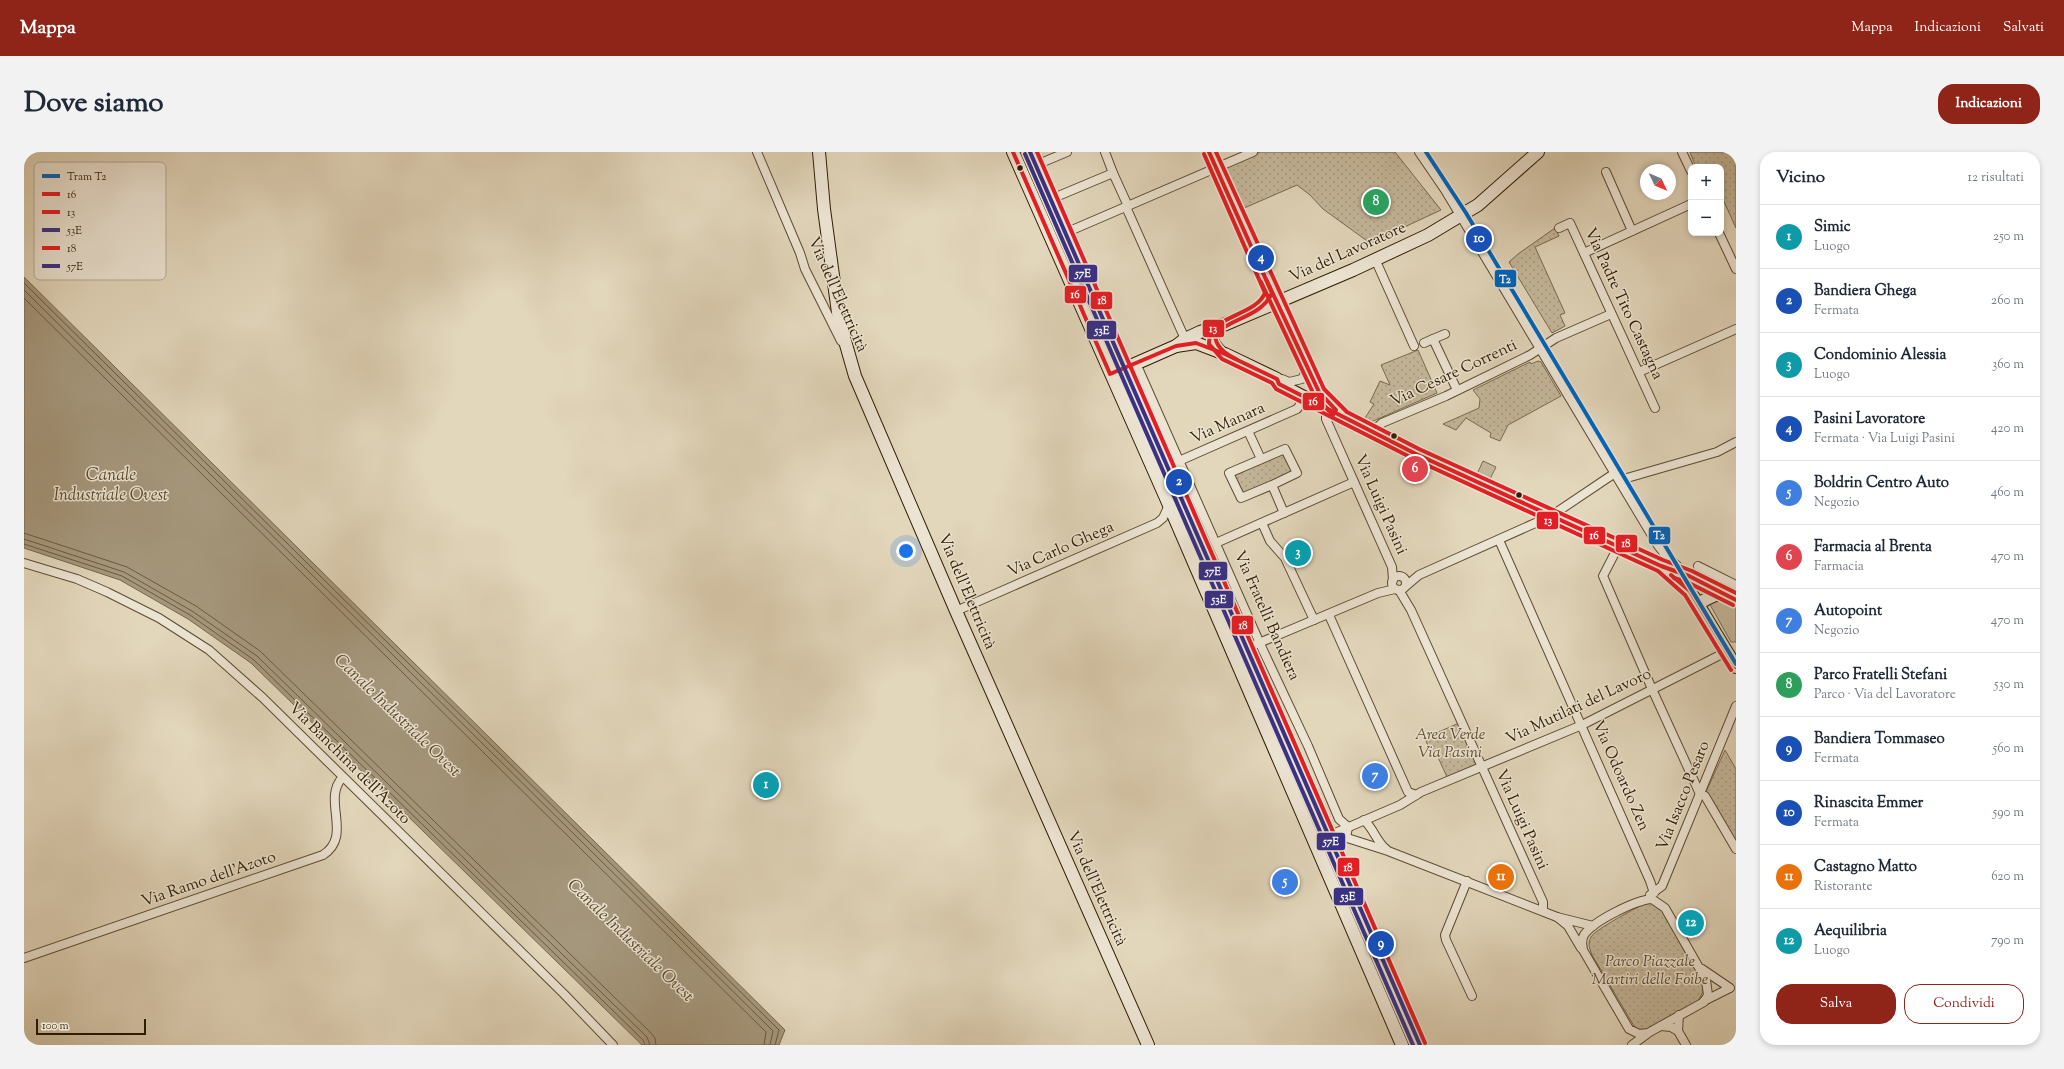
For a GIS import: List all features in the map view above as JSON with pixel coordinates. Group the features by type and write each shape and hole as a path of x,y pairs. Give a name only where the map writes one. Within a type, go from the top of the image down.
{"street":[{"name":"Via dell'Elettricità","path":"757,152 800,253 805,270 848,356 956,612 1148,1045"},
{"path":"819,152 824,209 839,320 848,356"},
{"path":"1013,152 1169,505 1402,1045"},
{"name":"Via Fratelli Bandiera","path":"1030,152 1330,835 1420,1045"},
{"path":"1036,165 1067,152"},
{"path":"1104,152 1127,206 1180,343 1196,343 1225,354 1277,379 1282,378 1289,382 1302,379 1305,373 1301,356"},
{"path":"1209,152 1284,319 1319,392 1343,417"},
{"path":"1066,233 1253,152"},
{"path":"1419,152 1435,174 1541,348 1662,552 1689,576"},
{"name":"Via del Lavoratore","path":"1110,374 1263,308 1274,297 1408,245 1460,217 1496,191 1538,152"},
{"path":"1682,152 1688,165"},
{"path":"1606,172 1632,231"},
{"path":"1051,200 1113,173"},
{"path":"1584,253 1688,205"},
{"name":"Via Padre Tito Castagna","path":"1559,228 1570,223 1655,408"},
{"path":"1720,236 1736,269"},
{"path":"1375,259 1414,346"},
{"path":"1263,308 1276,312 1284,319"},
{"name":"Via Cesare Correnti","path":"1372,432 1382,423 1457,390 1577,329 1611,314"},
{"path":"1225,354 1214,342 1214,334 1226,324"},
{"path":"1639,372 1736,329"},
{"path":"1424,343 1445,334"},
{"path":"1434,339 1457,390"},
{"name":"Via Fratelli Bandiera","path":"1140,370 1260,644 1308,746 1339,819 1348,827"},
{"path":"1277,379 1279,384 1416,454 1618,547 1661,566 1689,576 1731,598"},
{"name":"Via Manara","path":"1180,461 1297,409 1305,398"},
{"name":"Via Luigi Pasini","path":"1326,409 1326,419 1543,902 1543,911"},
{"path":"1248,431 1261,459"},
{"path":"1247,648 1260,644 1328,615 1551,516 1618,476 1716,452 1736,442"},
{"path":"1285,449 1297,473 1272,485 1241,498 1230,473 1285,449"},
{"path":"1216,543 1354,482"},
{"path":"1272,485 1284,513"},
{"name":"Via Carlo Ghega","path":"956,612 1157,523 1163,518 1169,505"},
{"path":"1262,523 1270,541 1285,558 1314,620"},
{"name":"Via Odoardo Zen","path":"1499,540 1582,725 1654,893"},
{"path":"1618,547 1603,576 1700,794 1705,796 1736,849"},
{"name":"Via Banchina dell'Azoto","path":"24,564 77,579 107,592 159,618 209,650 255,691 342,778 564,994 613,1045"},
{"path":"1661,566 1685,586 1731,650 1736,667"},
{"path":"1698,566 1736,585"},
{"path":"1698,604 1714,594 1731,598"},
{"path":"1328,615 1408,792 1416,795"},
{"name":"Via Mutilati del Lavoro","path":"1330,835 1403,803 1416,795 1582,725 1731,650"},
{"name":"Via Isacco Pesaro","path":"1654,893 1662,886 1736,706"},
{"name":"Via Ramo dell'Azoto","path":"24,958 323,855 331,848 337,836 334,793 342,778"},
{"path":"1403,803 1408,792"},
{"path":"1364,820 1370,825 1374,843"},
{"path":"1346,838 1348,827"},
{"path":"1314,842 1330,835 1374,843 1388,851 1557,917 1593,926"},
{"path":"1467,882 1445,934 1446,940 1472,996"},
{"path":"1583,950 1583,938 1593,926 1654,893"},
{"path":"1637,901 1652,899 1665,908 1706,980 1708,995 1704,1002"},
{"path":"1557,917 1568,926 1629,1029 1631,1045 1679,1015 1733,989"},
{"path":"1699,967 1733,989"},
{"path":"1678,1031 1679,1015"},
{"path":"1661,1026 1671,1027 1678,1031 1686,1045"},
{"path":"1629,1029 1639,1034 1648,1033"}],"green space":[{"path":"1260,152 1395,152 1441,210 1370,243 1323,209 1310,195 1297,185 1242,209 1222,169"},
{"path":"1690,152 1736,152 1736,228 1724,202 1724,164 1695,164"},
{"path":"1555,228 1559,236 1535,247 1565,313 1560,315 1565,326 1552,333 1509,262"},
{"path":"1418,350 1437,393 1371,422 1365,418 1374,404 1370,402 1380,381 1390,385 1381,365"},
{"path":"1538,361 1541,362 1561,396 1508,425 1500,441 1490,437 1491,433 1466,418 1456,430 1443,424 1479,408 1480,399 1473,390 1530,362 1531,364"},
{"path":"1284,453 1293,471 1242,494 1234,476"},
{"path":"1483,461 1496,467 1489,481 1477,474"},
{"path":"1712,598 1736,605 1736,642 1731,642 1708,601"},
{"name":"Area Verde Via Pasini","path":"1459,723 1477,765 1447,777 1437,755 1432,757 1425,738"},
{"path":"1725,750 1736,769 1736,842 1706,792"},
{"name":"Parco Piazzale Martiri delle Foibe","path":"1649,902 1657,903 1662,910 1704,981 1705,988 1698,1001 1649,1029 1639,1030 1634,1026 1592,955 1589,942 1591,937 1600,929"}],"water":[{"name":"Canale Industriale Ovest","path":"24,277 785,1030 779,1045 642,1045 251,663 188,619 120,580 24,548"}],"tram line":[{"name":"T2","path":"1426,152 1466,213 1736,664"}],"transit line":[{"name":"16","path":"1013,152 1110,374 1176,346 1196,343 1225,354 1277,379 1279,384 1416,454 1661,566 1689,576 1736,600"},
{"name":"57E","path":"1030,152 1420,1045"},
{"name":"18","path":"1037,152 1425,1043"},
{"name":"16","path":"1209,152 1272,293 1261,307 1222,328 1215,334 1215,339 1221,350 1236,359"},
{"name":"18","path":"1216,152 1324,389 1347,412 1419,449 1663,560 1692,571 1736,593"},
{"name":"53E","path":"1025,154 1413,1045"},
{"name":"13","path":"1204,154 1265,293 1255,305 1224,321 1210,331 1209,344 1222,359 1272,383 1276,389 1418,461 1658,571 1685,595 1731,670"},
{"name":"16","path":"1266,279 1319,392 1336,410"},
{"name":"13","path":"1261,282 1314,395 1333,415"},
{"name":"16","path":"1671,575 1690,591 1736,667"},
{"name":"13","path":"1674,578 1687,582 1733,605"}],"place":[{"name":"Parco Fratelli Stefani","path":"1376,202"},
{"name":"Rinascita Emmer","path":"1479,239"},
{"name":"Pasini Lavoratore","path":"1261,258"},
{"name":"Farmacia al Brenta","path":"1415,469"},
{"name":"Bandiera Ghega","path":"1179,482"},
{"name":"Condominio Alessia","path":"1298,553"},
{"name":"Autopoint","path":"1375,776"},
{"name":"Simic","path":"766,785"},
{"name":"Castagno Matto","path":"1501,877"},
{"name":"Boldrin Centro Auto","path":"1285,882"},
{"name":"Aequilibria","path":"1691,923"},
{"name":"Bandiera Tommaseo","path":"1381,944"}]}
